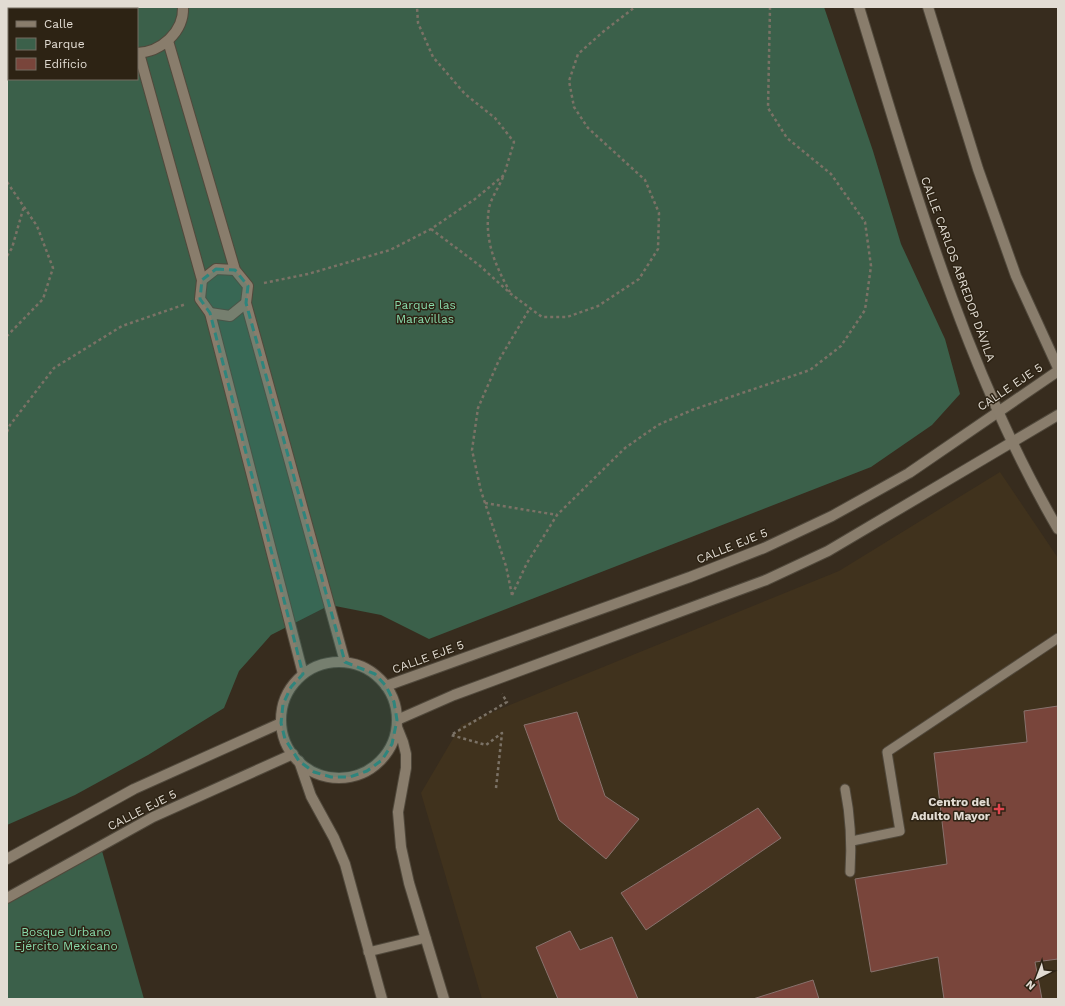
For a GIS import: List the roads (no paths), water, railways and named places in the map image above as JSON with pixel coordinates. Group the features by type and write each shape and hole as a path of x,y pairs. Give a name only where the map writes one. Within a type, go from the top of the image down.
{"street":[{"path":"183,7 178,28 168,41 155,50 138,53 202,280 200,299 210,313 303,674"},
{"name":"CALLE CARLOS ABREDOP DÁVILA","path":"859,7 910,174 958,314 998,411 1058,529"},
{"path":"928,7 978,169 1016,276 1058,370"},
{"path":"168,41 235,270 248,286 246,303 345,662"},
{"path":"202,280 216,268 235,270"},
{"path":"210,313 230,316 246,303"},
{"name":"CALLE EJE 5","path":"386,686 690,577 764,548 832,516 909,473 1058,370"},
{"path":"397,723 454,696 766,580 828,551 1058,415"},
{"path":"382,999 344,864 334,838 311,796 296,758 285,739 281,723 283,704 291,687 303,674 316,666 330,662 345,662 361,666 375,674 386,686 394,702 397,723 406,754 406,768 398,812 401,847 409,883 444,999"},
{"name":"CALLE EJE 5","path":"7,859 134,789 281,723"},
{"path":"296,758 314,772 331,777 350,777 367,771 382,760 392,744 397,723"},
{"name":"CALLE EJE 5","path":"7,898 153,817 296,758"}],"lane":[{"path":"852,840 900,831 887,752 1058,638"},
{"path":"845,789 851,818 852,840 850,872"},
{"path":"368,952 426,938"}],"place":[{"name":"Centro del Adulto Mayor","path":"999,809"}],"park label":[{"name":"Parque las Maravillas","path":"425,312"},
{"name":"Bosque Urbano Ejército Mexicano","path":"66,939"}]}
